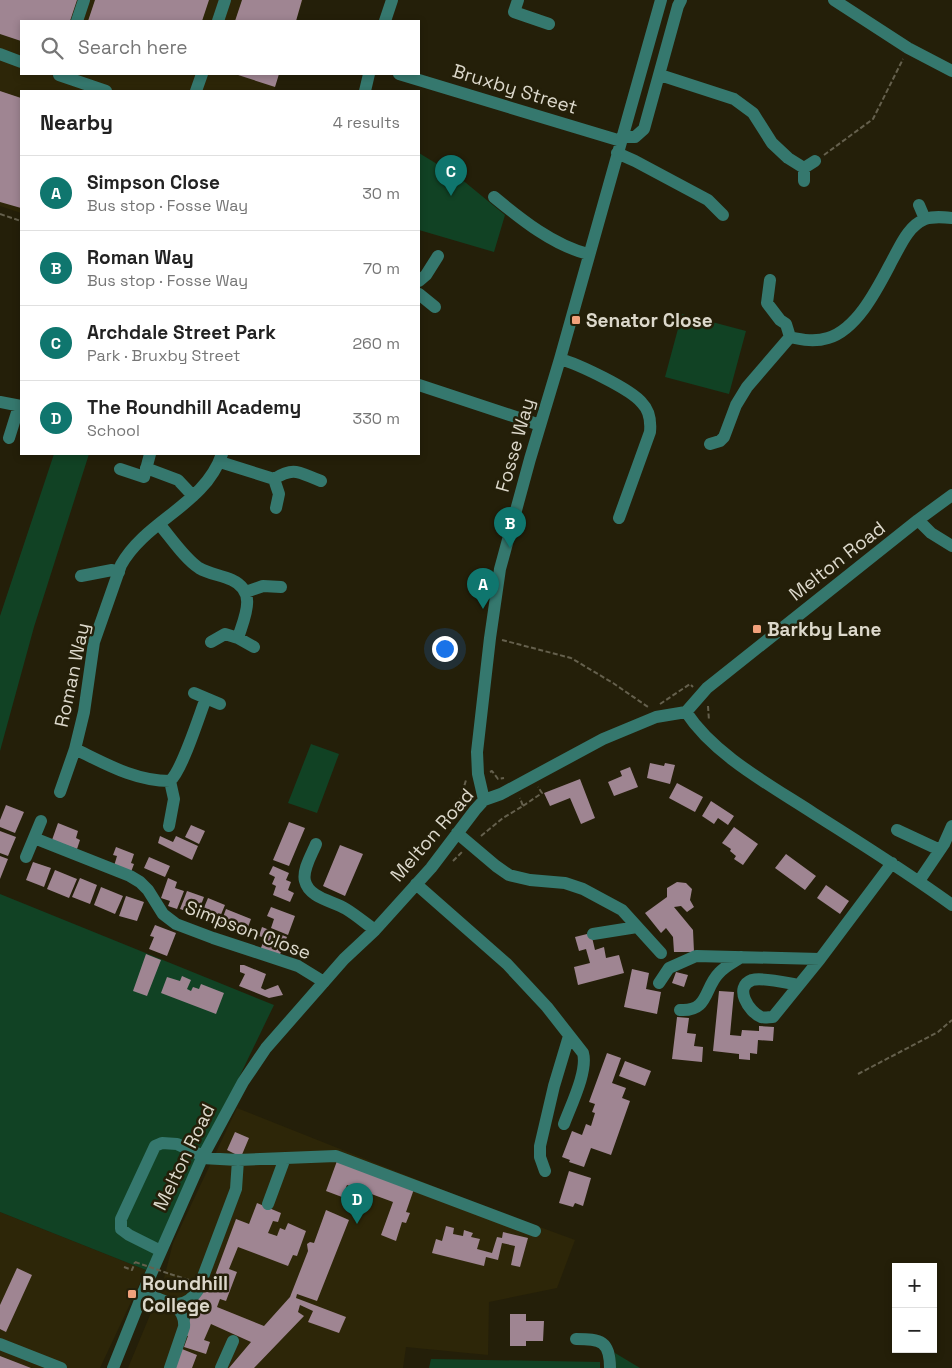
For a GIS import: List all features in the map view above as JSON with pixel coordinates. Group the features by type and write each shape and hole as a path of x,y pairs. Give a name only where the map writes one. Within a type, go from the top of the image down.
{"street":[{"path":"77,20 84,0"},
{"path":"218,20 225,0"},
{"path":"386,20 392,0"},
{"path":"518,0 514,12 549,24"},
{"name":"Fosse Way","path":"484,800 478,774 477,752 500,569 661,0"},
{"path":"620,144 635,137 644,129 681,0"},
{"path":"834,0 908,48 952,71"},
{"path":"0,54 20,62"},
{"path":"660,74 734,99 753,113 772,143 804,174 815,161"},
{"path":"61,75 103,90"},
{"path":"196,90 202,75"},
{"path":"365,90 370,75"},
{"name":"Bruxby Street","path":"403,75 620,144 635,161 708,200 723,215"},
{"path":"494,197 542,233 574,250 588,254"},
{"path":"920,205 925,219"},
{"path":"790,337 807,341 829,338 839,332 862,313 910,229 925,219 938,217 952,218"},
{"path":"420,280 426,275 438,256"},
{"path":"770,280 767,303 780,320 786,324 790,337"},
{"path":"420,295 435,307"},
{"path":"710,444 720,441 724,437 736,405 747,387 781,350 790,337"},
{"path":"560,359 571,362 633,394 643,403 648,413 651,422 650,432 619,518"},
{"path":"420,385 540,425"},
{"path":"0,402 20,406 9,438"},
{"path":"145,472 150,455"},
{"path":"221,458 274,479 279,494 276,508"},
{"name":"Roman Way","path":"60,792 75,750 84,712 94,642 119,572 128,554 150,531 204,486 221,458"},
{"path":"120,469 145,472 178,480 193,496"},
{"path":"274,479 287,471 294,471 321,481"},
{"name":"Melton Road","path":"113,1368 143,1292 202,1157 243,1082 266,1048 344,959 374,930 431,868 484,800 501,794 603,739 656,717 686,712 707,688 952,495"},
{"path":"918,520 931,533 952,546"},
{"path":"160,524 198,568 232,580 242,586 246,592 248,607 232,636"},
{"path":"81,576 112,570 119,572"},
{"path":"246,592 263,586 281,587"},
{"path":"211,642 232,636 254,647"},
{"path":"75,750 142,778 170,781 174,778 180,767 200,696 220,704"},
{"path":"686,712 696,728 719,750 788,797 892,863 952,905"},
{"path":"169,826 174,799 170,781"},
{"path":"26,857 41,821"},
{"path":"919,881 945,848 952,826"},
{"path":"897,830 945,848"},
{"path":"457,833 508,874 530,880 565,883 583,889 622,910 660,953"},
{"name":"Simpson Close","path":"34,838 130,876 140,882 148,890 163,914 176,924 287,962 310,972 324,982"},
{"path":"316,844 306,869 304,880 309,889 346,909 374,930"},
{"path":"799,985 892,863"},
{"path":"416,884 507,964 546,1007 583,1053 585,1060 581,1077 564,1124"},
{"path":"593,934 637,927"},
{"path":"659,983 669,968 696,956 820,959"},
{"path":"680,1010 696,1008 709,992 718,973 741,957"},
{"path":"545,1171 540,1157 540,1146 554,1086 569,1036"},
{"path":"161,1251 121,1229 121,1219 150,1154 155,1146 162,1143 176,1144 202,1157 238,1160 336,1156 535,1231"},
{"path":"268,1204 285,1158"},
{"path":"175,1305 187,1302 193,1298 198,1290 236,1189 238,1160"},
{"path":"143,1292 175,1305 180,1310 185,1321 170,1368"},
{"path":"576,1339 595,1339 607,1347 610,1354 610,1368"},
{"path":"221,1368 233,1341"},
{"path":"0,1344 61,1368"}],"path":[{"path":"815,161 874,119 908,48"},
{"path":"0,214 20,221"},
{"path":"490,638 571,658 652,709"},
{"path":"658,705 690,684 695,688"},
{"path":"707,700 709,722"},
{"path":"450,863 503,818 542,793 532,777"},
{"path":"515,786 523,806"},
{"path":"858,1074 938,1032 952,1020"},
{"path":"124,1267 132,1270 135,1262 182,1277"},
{"path":"158,1272 161,1265"}],"shaded area":[{"path":"0,0 303,0 296,20 20,20 20,75 279,75 274,90 20,90 20,213 0,206"},
{"path":"237,1108 491,1209 575,1240 557,1288 489,1302 488,1355 406,1347 403,1368 128,1368 162,1286 173,1243"},
{"path":"0,1212 146,1270 100,1368 0,1368"}],"green space":[{"path":"420,154 460,178 505,215 494,252 420,230"},
{"path":"682,314 746,331 729,394 665,377"},
{"path":"54,455 89,455 34,627 0,751 0,616"},
{"path":"311,744 339,754 317,813 288,803"},
{"path":"0,894 274,1005 146,1270 0,1212"},
{"path":"615,1353 640,1368 616,1368"},
{"path":"431,1359 600,1362 600,1368 429,1368"}],"building":[{"path":"0,0 77,0 70,20 20,20 20,41 0,34"},
{"path":"95,0 209,0 202,20 88,20"},
{"path":"242,0 302,0 296,20 235,20"},
{"path":"238,75 279,75 275,87"},
{"path":"0,91 20,98 20,208 0,202"},
{"path":"650,763 664,766 665,763 675,765 670,784 647,778"},
{"path":"630,767 638,787 614,796 608,782 622,776 620,771"},
{"path":"580,779 595,818 581,824 570,798 550,806 544,793"},
{"path":"677,783 703,797 695,812 669,798"},
{"path":"711,801 734,816 728,825 718,818 714,824 702,816"},
{"path":"6,805 24,812 15,833 0,827 0,820"},
{"path":"289,822 305,828 289,866 273,860"},
{"path":"58,823 78,831 76,838 80,840 77,849 52,840"},
{"path":"191,825 205,831 199,844 185,837"},
{"path":"734,827 758,844 743,865 734,859 736,856 730,851 731,849 722,843"},
{"path":"0,831 16,837 8,856 0,853"},
{"path":"160,836 173,842 176,836 198,846 192,860 158,843"},
{"path":"340,845 363,854 345,896 323,886"},
{"path":"116,847 134,854 131,863 134,864 131,872 114,866 117,856 113,855"},
{"path":"786,854 816,876 805,890 775,868"},
{"path":"0,856 8,859 0,879"},
{"path":"149,857 170,866 165,877 144,868"},
{"path":"33,862 51,868 44,887 26,880"},
{"path":"273,866 289,873 286,880 291,882 288,890 294,893 290,902 273,895 276,886 272,884 275,877 269,874"},
{"path":"55,870 77,879 69,898 47,889"},
{"path":"80,878 97,885 90,904 72,897"},
{"path":"168,878 177,882 175,888 184,891 177,909 168,906 170,901 161,898"},
{"path":"677,882 686,883 692,889 690,900 694,907 687,912 681,906 674,907 693,930 694,952 674,952 673,937 666,928 661,933 645,913 667,897 667,888"},
{"path":"826,885 849,901 840,914 817,898"},
{"path":"101,887 123,896 115,914 94,905"},
{"path":"187,891 204,897 197,915 180,909"},
{"path":"126,896 144,902 137,921 119,916"},
{"path":"208,898 225,905 217,924 200,917"},
{"path":"271,907 295,916 288,935 271,928 274,919 267,916"},
{"path":"226,909 251,919 245,935 220,925"},
{"path":"155,925 176,933 167,956 149,949 154,937 150,936"},
{"path":"262,927 287,937 279,957 260,950 265,938 259,936"},
{"path":"591,933 595,950 604,947 606,958 619,955 624,973 578,985 574,967 590,963 586,949 579,951 575,937"},
{"path":"146,954 161,960 147,996 133,991"},
{"path":"240,965 266,974 261,988 265,990 278,985 283,995 269,998 239,986 245,974 240,972"},
{"path":"632,969 649,973 646,989 661,992 657,1014 624,1007"},
{"path":"676,972 688,975 684,987 672,983"},
{"path":"182,976 191,980 187,989 191,991 193,987 199,989 201,984 224,993 216,1014 161,993 167,977 180,981"},
{"path":"719,991 734,992 730,1035 741,1036 742,1030 759,1031 759,1026 774,1027 773,1041 758,1040 757,1054 750,1053 750,1060 739,1059 739,1054 713,1051"},
{"path":"677,1017 689,1018 687,1033 696,1034 694,1046 703,1047 702,1062 672,1059"},
{"path":"607,1053 621,1058 612,1083 626,1088 622,1098 630,1101 611,1155 591,1148 584,1167 569,1162 570,1160 562,1157 572,1131 582,1135 586,1124 591,1126 595,1113 592,1112 595,1104 589,1102"},
{"path":"625,1061 651,1071 645,1086 619,1076"},
{"path":"235,1132 249,1138 241,1157 227,1150"},
{"path":"337,1161 414,1189 406,1212 410,1213 406,1223 402,1222 396,1241 381,1235 393,1202 347,1185 342,1197 326,1191"},
{"path":"569,1171 591,1178 583,1206 575,1203 573,1207 559,1203"},
{"path":"257,1203 281,1213 278,1222 273,1221 268,1233 277,1236 280,1228 285,1230 288,1223 306,1231 297,1256 293,1255 288,1266 238,1247 229,1269 237,1272 226,1301 220,1299 217,1307 264,1326 290,1297 308,1251 307,1244 310,1242 314,1243 326,1210 349,1220 317,1301 297,1294 296,1298 346,1317 339,1333 308,1322 313,1311 300,1305 298,1312 304,1316 254,1368 229,1368 251,1342 211,1324 204,1340 210,1342 206,1354 184,1347 188,1336 184,1335 203,1282 211,1286 236,1219 249,1224"},
{"path":"446,1226 454,1228 453,1234 463,1236 464,1230 473,1233 471,1237 480,1239 477,1249 492,1253 497,1237 502,1238 503,1232 528,1238 520,1267 511,1265 515,1246 502,1243 498,1260 486,1257 484,1266 432,1253 436,1239 442,1241"},
{"path":"17,1268 32,1275 6,1332 0,1329 0,1305"},
{"path":"510,1314 526,1314 526,1321 544,1321 543,1341 526,1341 526,1346 510,1346"},
{"path":"182,1349 197,1355 192,1368 175,1368"},
{"path":"0,1356 31,1368 0,1368"}],"place":[{"name":"Archdale Street Park","path":"451,196"},
{"name":"Senator Close","path":"576,320"},
{"name":"Roman Way","path":"510,548"},
{"name":"Simpson Close","path":"483,609"},
{"name":"Barkby Lane","path":"757,629"},
{"name":"The Roundhill Academy","path":"357,1224"},
{"name":"Roundhill College","path":"132,1294"}]}
